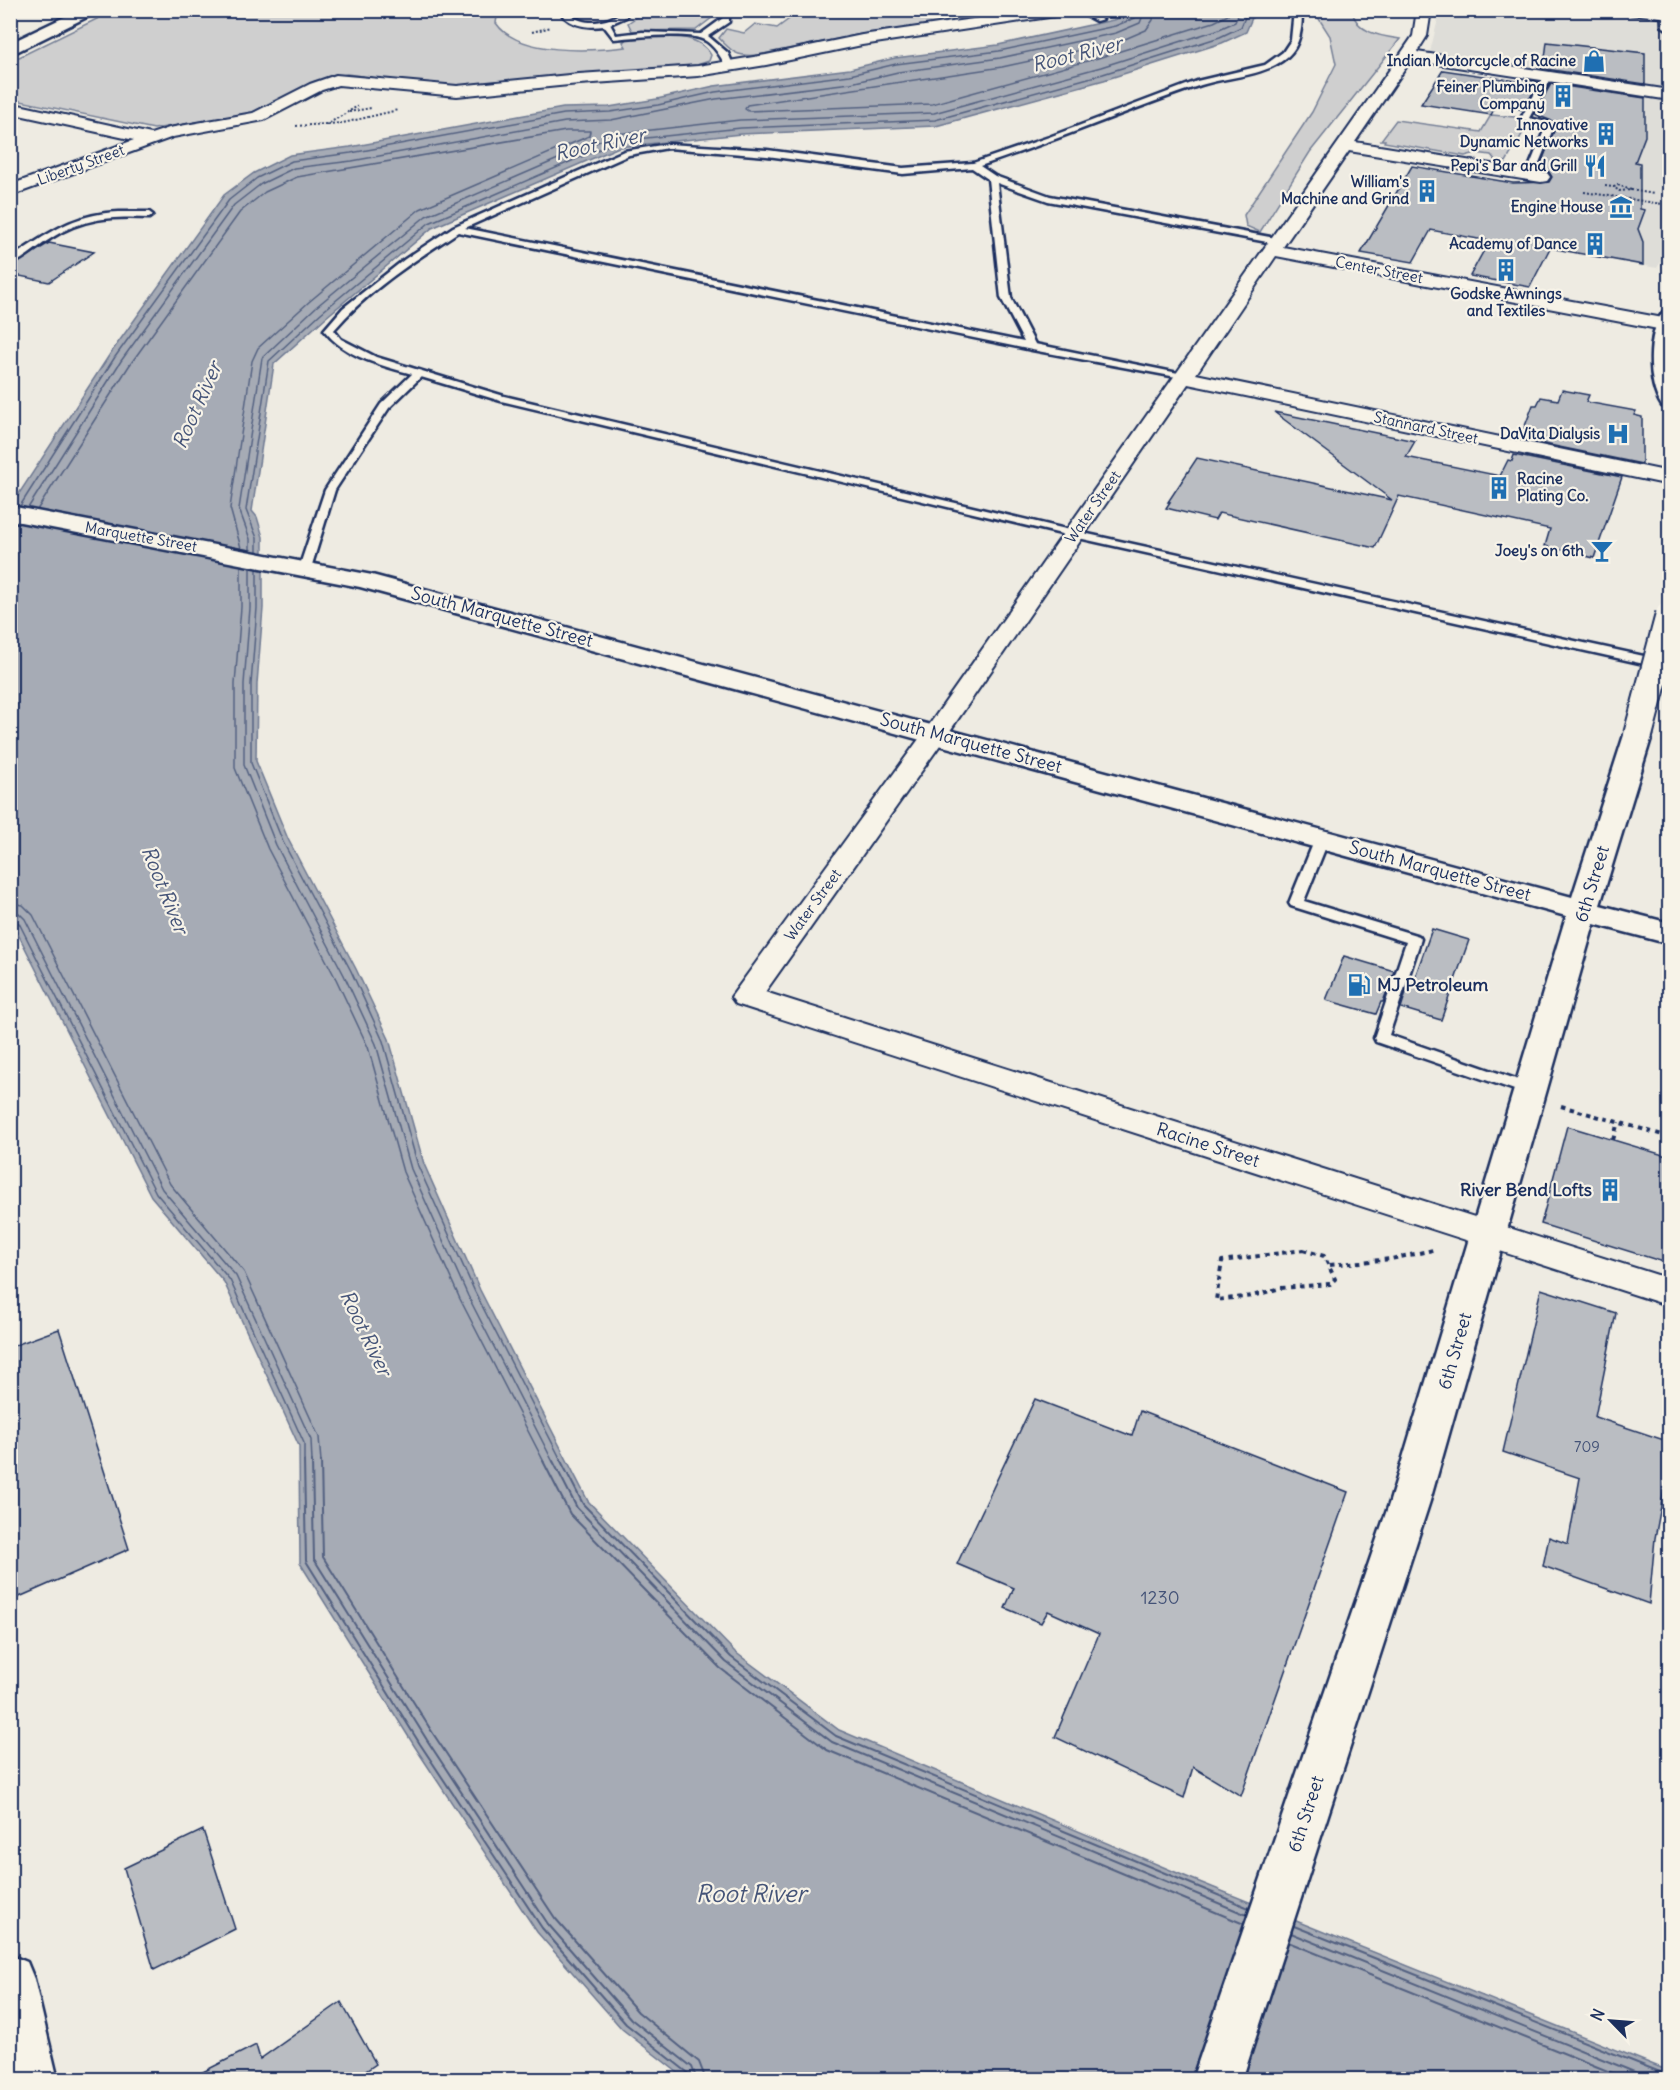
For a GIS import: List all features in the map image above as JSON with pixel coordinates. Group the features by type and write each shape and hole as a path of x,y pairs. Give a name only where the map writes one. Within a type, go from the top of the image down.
{"street":[{"path":"10,50 93,10"},
{"name":"Liberty Street","path":"10,191 169,133 258,117 316,87 336,80 427,90 472,91 730,67 861,40 1069,10"},
{"name":"Water Street","path":"746,997 936,734 1407,55 1420,36 1424,10"},
{"path":"1631,10 1669,13 1670,26"},
{"path":"1407,55 1670,95"},
{"path":"10,108 152,139"},
{"path":"1345,145 1535,176"},
{"name":"Center Street","path":"1275,245 1666,320"},
{"path":"1666,320 1663,369 1670,401"},
{"name":"Stannard Street","path":"1183,377 1670,479"},
{"name":"Marquette Street","path":"10,513 272,561"},
{"name":"South Marquette Street","path":"272,561 363,580 1670,934"},
{"name":"6th Street","path":"1218,2079 1410,1501 1583,910 1638,735 1670,615"},
{"name":"Racine Street","path":"746,997 1670,1293"},
{"path":"10,1979 33,2079"}],"lane":[{"path":"570,10 567,16 574,21 588,24 620,19 623,10"},
{"path":"1078,10 1099,19"},
{"path":"1298,10 1295,40 1286,54 1268,67 1200,83 1052,139 974,165 903,171 767,153 669,146 627,153 456,230 399,268 346,310 329,330 338,341 373,359 513,401 1074,534 1670,666"},
{"path":"606,23 614,37 642,34 703,36 726,20"},
{"path":"703,36 725,55 730,67"},
{"path":"1535,176 1551,124 1524,120 1548,77"},
{"path":"974,165 992,178 1048,198 1275,245"},
{"path":"992,178 1006,298 1032,347"},
{"path":"10,262 69,225 93,217 122,214 148,215"},
{"path":"456,230 1183,377"},
{"path":"305,568 330,490 385,406 419,373"},
{"path":"1322,839 1296,903 1414,939 1381,1038 1530,1094"}],"path":[{"path":"332,10 352,13 376,10"},
{"path":"532,32 551,27"},
{"path":"325,125 363,103"},
{"path":"349,112 374,106"},
{"path":"1605,186 1614,187 1624,184 1631,190"},
{"path":"1614,187 1621,192 1631,190 1654,194"},
{"path":"1584,192 1662,204"},
{"path":"1618,198 1621,192"},
{"path":"1530,1094 1670,1137"},
{"path":"1613,1140 1618,1122"},
{"path":"1330,1265 1391,1259 1489,1235"},
{"path":"1303,1250 1324,1256 1330,1265 1335,1279 1330,1284 1281,1288 1252,1296 1216,1300 1222,1261 1303,1250"}],"shaded area":[{"path":"647,10 713,17 696,30 632,31 628,23"},
{"path":"113,11 498,11 496,23 507,34 538,46 576,50 626,47 623,42 629,37 674,36 696,42 705,47 711,55 709,61 697,65 568,75 483,85 430,85 347,74 315,81 258,112 154,129 11,99 11,61"},
{"path":"800,11 977,11 959,24 867,33 758,55 736,53 719,38 726,29 744,33 755,24 777,28"},
{"path":"1314,11 1352,11 1364,29 1377,35 1400,39 1310,152 1260,232 1246,226 1244,215 1312,112 1336,64 1330,36"},
{"path":"1440,11 1669,11 1670,253 1665,255 1657,268 1539,247 1573,174 1540,168 1552,120 1535,116 1542,102 1538,101 1556,71 1430,52"},
{"path":"1491,115 1515,117 1528,124 1506,162 1496,161 1491,155 1476,153 1465,156 1381,140 1396,120 1481,132"}],"water":[{"name":"Root River","path":"1138,11 1255,11 1246,32 1222,43 1104,80 936,126 741,134 619,147 432,228 325,318 274,364 252,511 257,517 263,537 263,608 257,684 256,761 288,839 356,969 389,1039 424,1164 480,1290 588,1501 735,1652 839,1730 1187,1877 1669,2071 1669,2079 686,2079 622,2029 537,1932 415,1747 300,1563 299,1446 224,1282 151,1196 11,920 10,513 20,492 110,354 224,195 254,173 290,155 350,147 563,108 609,107 714,86 850,69 895,58 998,45 1113,20"}],"building":[{"name":"Indian Motorcycle of Racine","path":"1547,42 1645,53 1645,84 1539,68 1545,58"},
{"path":"1443,70 1530,83 1531,81 1539,82 1523,110 1498,102 1491,115 1421,104"},
{"path":"1551,84 1645,98 1645,136 1635,162 1640,163 1640,209 1645,210 1638,229 1643,242 1643,265 1550,248 1530,287 1470,276 1489,241 1431,230 1413,262 1361,253 1412,166 1513,183 1549,182 1552,177 1549,172 1539,169 1557,123 1534,114"},
{"path":"49,243 94,252 49,282 10,274 10,267"},
{"path":"1562,390 1589,395 1586,402 1636,411 1634,415 1642,417 1642,464 1520,439 1533,405 1537,405 1541,397 1558,400"},
{"name":"Racine Plating Co.","path":"1274,412 1415,441 1406,457 1500,476 1508,460 1512,461 1514,455 1622,477 1594,558 1545,546 1550,529 1399,496 1375,548 1219,513 1215,520 1166,508 1197,458 1392,500"},
{"path":"1432,929 1469,940 1441,1020 1401,1008 1411,976 1415,977"},
{"name":"MJ Petroleum","path":"1344,956 1394,971 1383,1002 1376,1014 1326,1000"},
{"name":"River Bend Lofts","path":"1567,1126 1670,1157 1670,1264 1541,1224"},
{"path":"1541,1289 1616,1313 1595,1417 1670,1442 1670,1458 1655,1538 1649,1604 1543,1566 1549,1537 1568,1544 1580,1478 1503,1452"},
{"path":"59,1329 129,1549 10,1601 10,1347"},
{"path":"1035,1399 1132,1436 1140,1411 1348,1492 1241,1796 1193,1767 1184,1798 1055,1737 1099,1634 1048,1611 1041,1623 1005,1608 1014,1588 957,1564"},
{"path":"203,1830 235,1929 154,1970 124,1868"},
{"path":"341,2002 376,2064 354,2079 189,2079 256,2045 260,2059"}],"place":[{"name":"Indian Motorcycle of Racine","path":"1594,61"},
{"name":"Feiner Plumbing Company","path":"1563,96"},
{"name":"Innovative Dynamic Networks","path":"1606,134"},
{"name":"Pepi's Bar and Grill","path":"1595,166"},
{"name":"William's Machine and Grind","path":"1427,191"},
{"name":"Engine House","path":"1621,207"},
{"name":"Academy of Dance","path":"1595,244"},
{"name":"Godske Awnings and Textiles","path":"1506,270"},
{"name":"DaVita Dialysis","path":"1618,434"},
{"name":"Racine Plating Co.","path":"1499,488"},
{"name":"Joey's on 6th","path":"1602,551"},
{"name":"MJ Petroleum","path":"1359,985"},
{"name":"River Bend Lofts","path":"1610,1190"}]}
